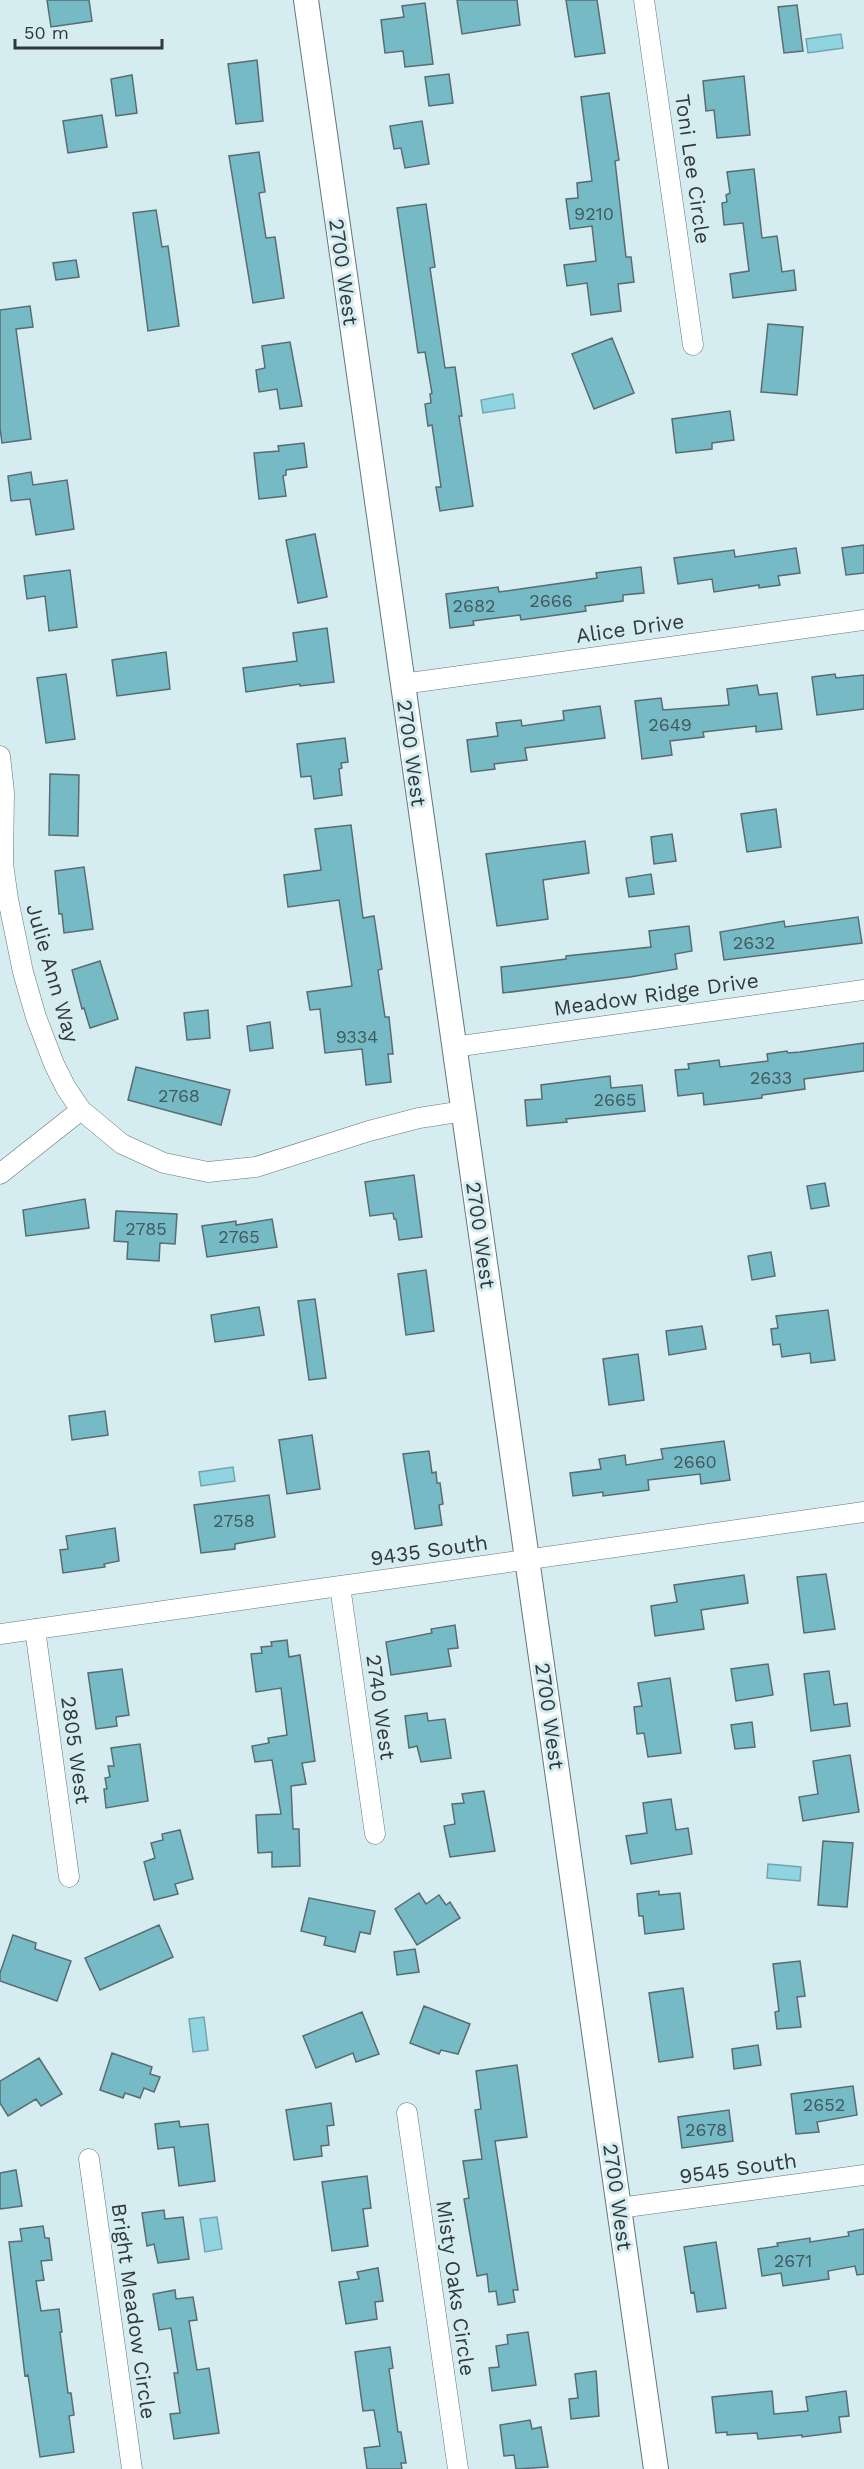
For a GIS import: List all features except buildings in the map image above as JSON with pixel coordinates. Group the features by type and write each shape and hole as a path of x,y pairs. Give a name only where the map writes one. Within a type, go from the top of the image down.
{"main road":[{"name":"2700 West","path":"306,0 656,2469"}],"street":[{"name":"Toni Lee Circle","path":"644,0 693,345"},
{"name":"Alice Drive","path":"402,684 864,620"},
{"name":"Julie Ann Way","path":"0,758 4,792 3,864 14,934 36,1017 54,1064 81,1110 122,1144 164,1163 208,1172 256,1167 369,1131 420,1118 464,1111"},
{"name":"Meadow Ridge Drive","path":"454,1047 864,990"},
{"path":"0,1174 81,1110"},
{"name":"9435 South","path":"0,1634 864,1512"},
{"name":"2740 West","path":"340,1586 375,1834"},
{"name":"2805 West","path":"35,1629 69,1877"},
{"name":"Misty Oaks Circle","path":"407,2113 458,2469"},
{"name":"Bright Meadow Circle","path":"89,2159 132,2469"},
{"name":"9545 South","path":"620,2208 864,2175"}],"water":[{"path":"841,34 843,48 808,53 806,39"},
{"path":"513,394 515,408 483,413 481,400"},
{"path":"233,1467 235,1481 201,1486 199,1472"},
{"path":"768,1864 801,1867 800,1881 767,1878"},
{"path":"204,2017 208,2050 193,2052 189,2019"},
{"path":"217,2217 222,2249 205,2252 200,2219"}]}
